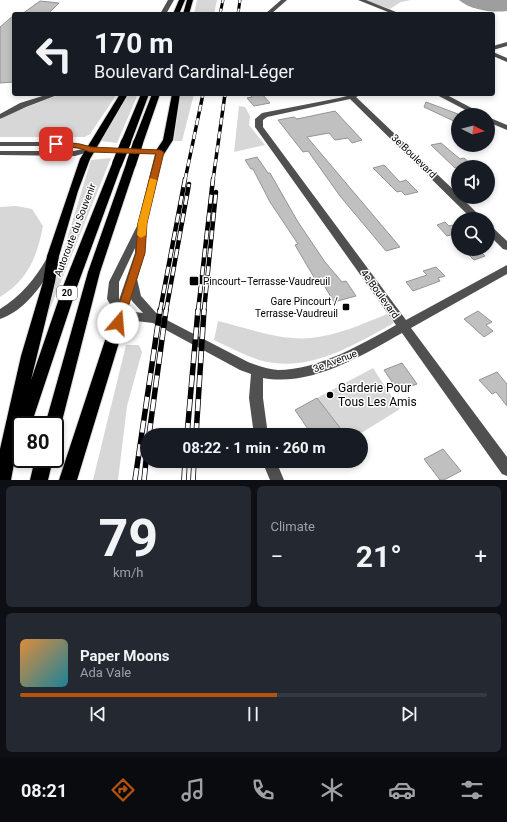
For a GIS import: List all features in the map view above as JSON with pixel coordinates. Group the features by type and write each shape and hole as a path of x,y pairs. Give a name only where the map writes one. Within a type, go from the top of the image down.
{"highway":[{"path":"177,12 182,0"},
{"path":"187,12 190,0"},
{"path":"2,480 28,356 49,282 53,256 81,167 123,96"},
{"name":"Autoroute du Souvenir","path":"55,416 124,164 126,142 144,96"},
{"name":"Autoroute du Souvenir","path":"26,416 70,284 124,164 138,143 155,96"},
{"path":"160,152 168,140 176,96"},
{"path":"68,480 121,313"},
{"path":"7,480 12,463"},
{"path":"39,480 42,468"}],"street":[{"path":"164,12 171,0"},
{"path":"270,12 284,0"},
{"path":"361,0 393,12"},
{"path":"495,47 507,44"},
{"path":"495,55 507,60"},
{"path":"0,110 35,96"},
{"path":"0,116 23,105 50,96"},
{"name":"4e Boulevard","path":"349,96 268,114 261,117 258,124 507,469"},
{"name":"3e Boulevard","path":"354,96 471,212"},
{"path":"444,96 467,108"},
{"path":"495,122 507,128"},
{"path":"0,144 56,144 80,146 90,150"},
{"path":"0,153 75,154 90,150 160,152 142,223 140,253 121,313"},
{"path":"121,313 114,299 113,286 142,223"},
{"path":"495,235 507,247"},
{"path":"0,315 22,299 36,286 53,256"},
{"name":"3e Avenue","path":"132,280 136,298 155,319 197,342 257,371 279,375 320,368 356,353 507,269"},
{"name":"3e Avenue","path":"121,313 127,316 155,319"},
{"path":"257,371 256,398 260,428"},
{"path":"272,468 277,480"}],"shaded area":[{"path":"197,0 217,0 214,12 194,12"},
{"path":"365,0 411,0 401,2 390,9"},
{"path":"459,0 507,0 507,11 495,12 482,10 469,6"},
{"path":"57,96 116,96 90,134 85,137 0,137 0,120 16,111"},
{"path":"127,96 137,96 117,143 101,141"},
{"path":"180,96 193,96 182,141 174,141"},
{"path":"239,106 245,107 250,116 249,125 265,145 234,152"},
{"path":"111,158 45,321 42,321 91,160"},
{"path":"16,206 32,209 43,226 38,248 30,267 18,283 0,297 0,207"},
{"path":"387,314 394,323 346,349 312,361 277,363 259,360 214,340 218,321 276,336 288,338 311,338 341,332"},
{"path":"126,345 139,345 142,352 127,406 118,480 93,480"},
{"path":"373,368 400,409 368,429 340,428 317,398"}],"building":[{"path":"40,1 59,3 50,12 25,12"},
{"path":"12,17 12,82 0,83 0,27"},
{"path":"251,96 264,96 270,103 254,106 247,98 252,97"},
{"path":"426,102 451,111 451,120 424,107"},
{"path":"335,111 362,140 352,143 348,138 335,140 329,133 307,137 400,247 386,251 340,196 308,151 303,152 278,120 294,117 297,119"},
{"path":"441,143 460,159 464,158 466,160 451,160 451,164 431,145"},
{"path":"257,157 268,173 270,173 298,222 325,262 342,282 346,281 356,296 334,302 319,277 315,279 295,245 298,244 270,202 253,169 251,169 245,160"},
{"path":"384,165 400,182 406,180 418,192 405,195 401,191 397,192 373,168"},
{"path":"445,222 449,226 451,226 451,235 447,236 437,225"},
{"path":"470,256 485,256 474,260"},
{"path":"436,267 445,276 438,278 440,281 413,291 406,282 427,275 423,271"},
{"path":"478,311 492,322 486,325 493,331 484,337 464,319"},
{"path":"402,363 417,384 398,391 384,370"},
{"path":"497,372 507,384 507,406 496,392 492,394 479,380"},
{"path":"317,398 340,428 307,428 295,410"},
{"path":"443,449 461,471 444,480 440,480 424,459"}],"railway":[{"path":"220,12 223,0"},
{"path":"238,12 240,0"},
{"path":"185,180 203,96"},
{"path":"213,180 225,96"},
{"path":"160,311 185,179"},
{"path":"198,311 213,179"},
{"path":"166,311 189,184"},
{"path":"204,311 216,192"},
{"path":"135,480 160,310"},
{"path":"150,428 166,310"},
{"path":"188,428 198,310"},
{"path":"196,428 204,310"},
{"path":"144,480 145,468"},
{"path":"184,480 185,468"},
{"path":"193,480 194,468"}],"slow traffic":[{"path":"141,235 142,223 153,180"}],"place":[{"name":"Pincourt–Terrasse-Vaudreuil","path":"194,281"},
{"name":"Gare Pincourt / Terrasse-Vaudreuil","path":"346,307"},
{"name":"Garderie Pour Tous Les Amis","path":"330,395"}],"route":[{"path":"56,144 80,146 90,150 160,152 142,223 140,253 118,323"}]}
